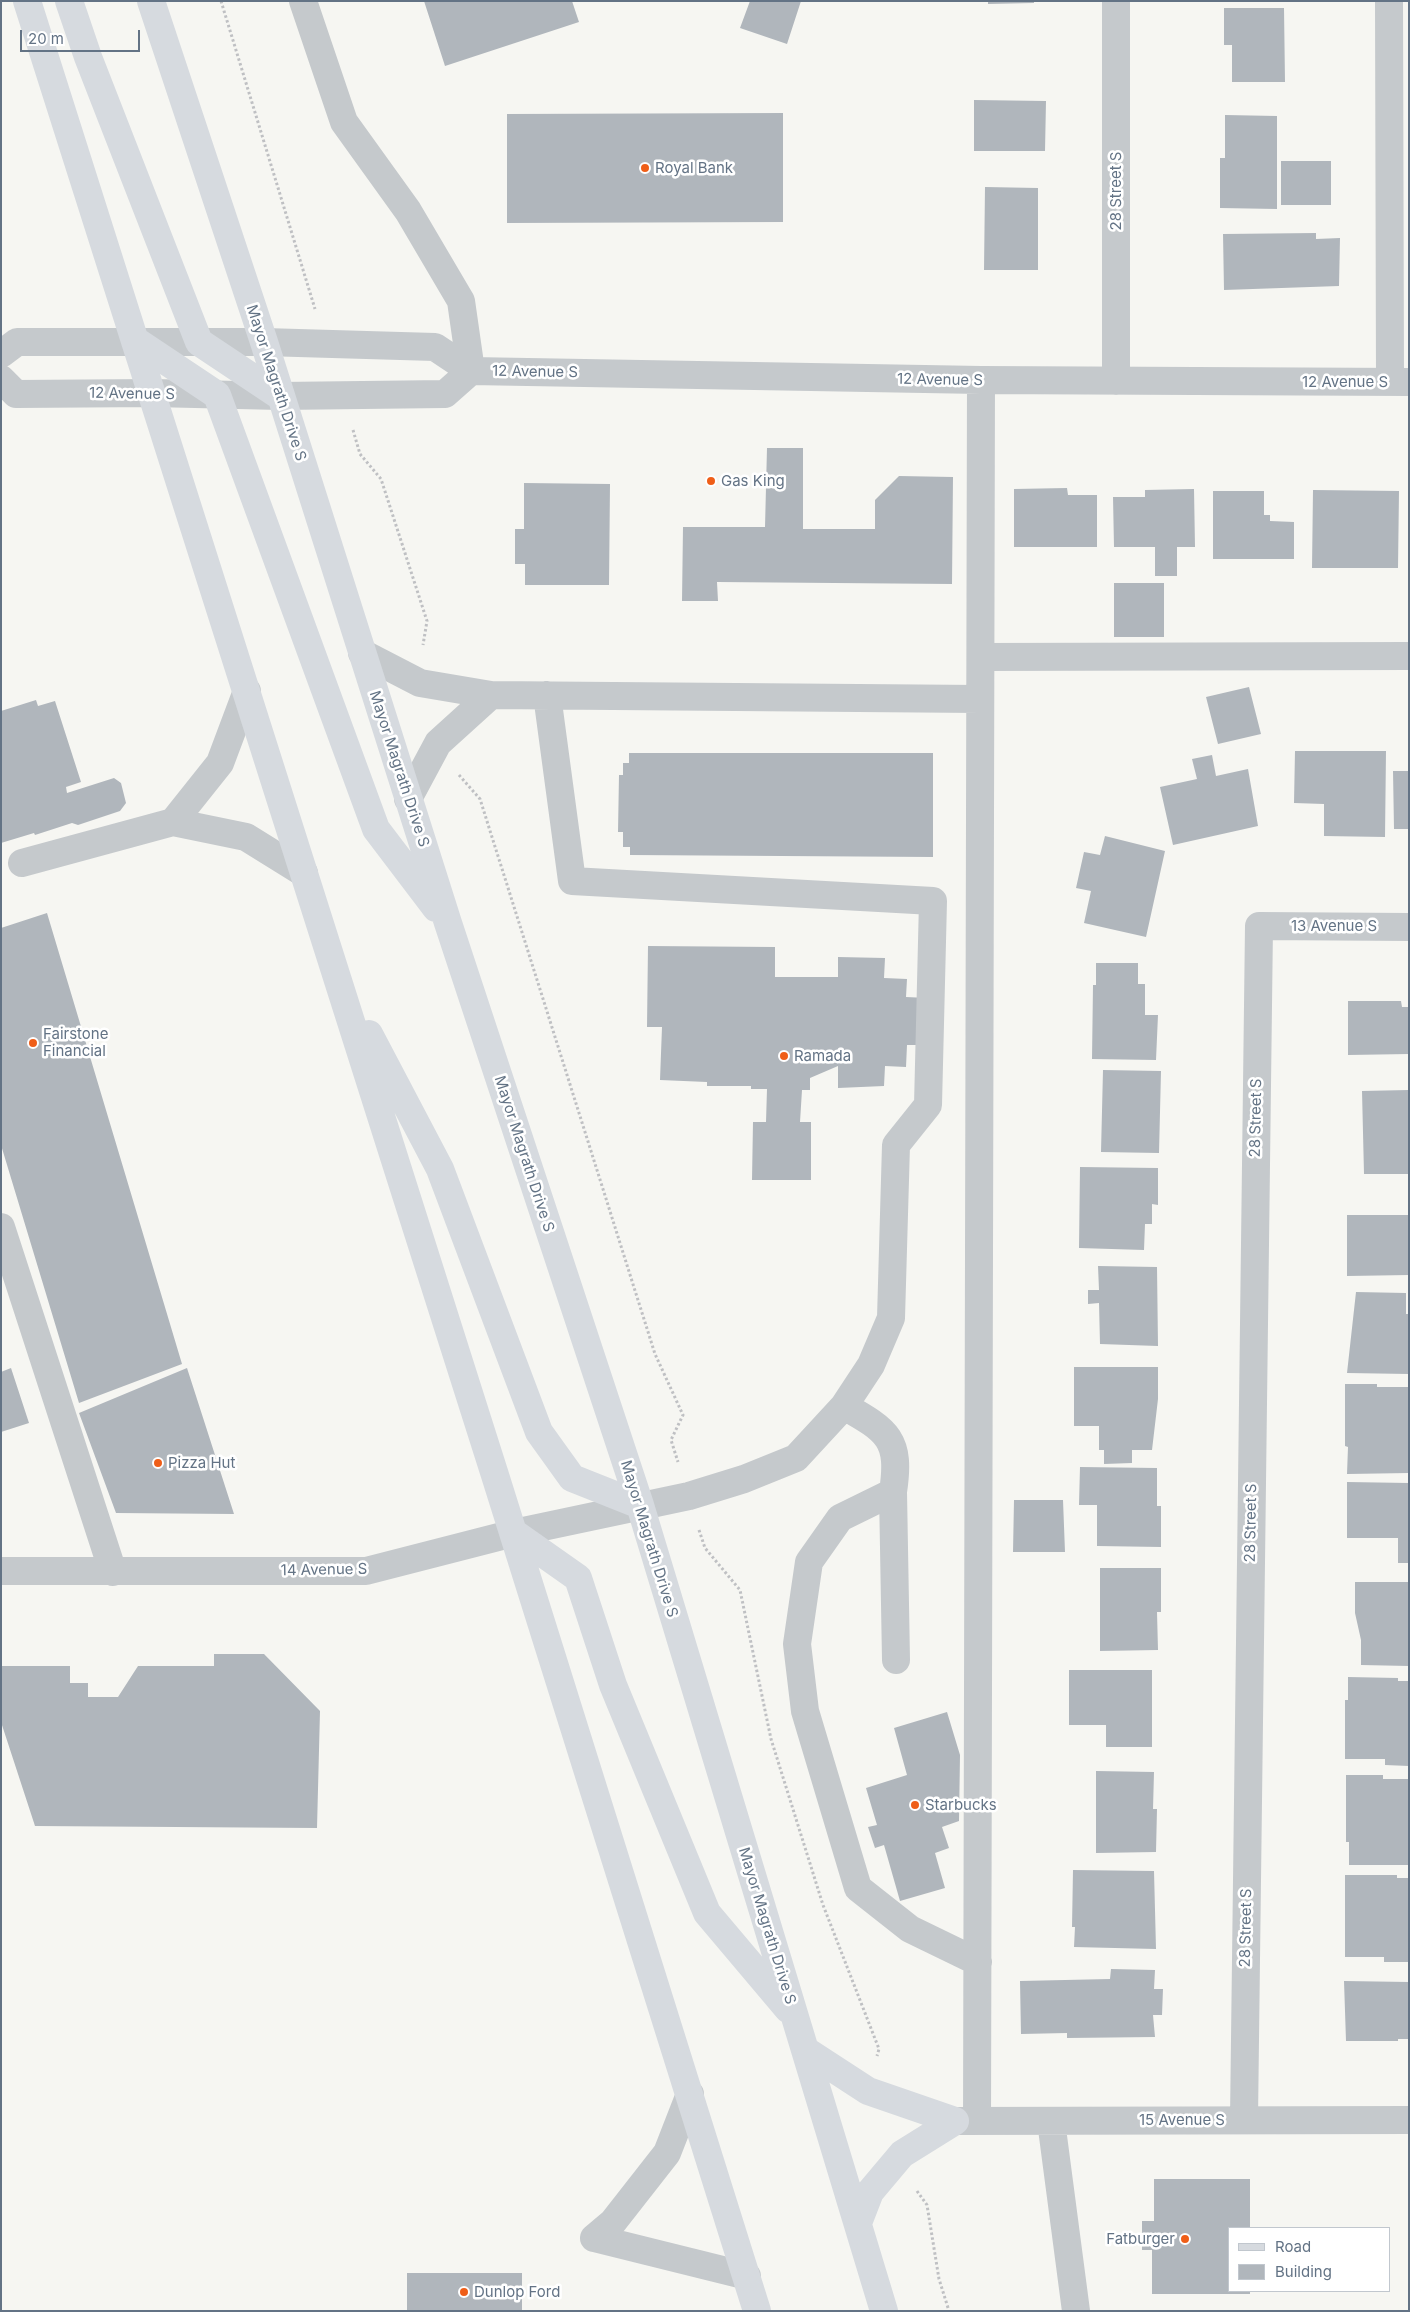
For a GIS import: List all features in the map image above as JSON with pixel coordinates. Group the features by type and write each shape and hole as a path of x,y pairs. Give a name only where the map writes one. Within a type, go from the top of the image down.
{"main road":[{"path":"27,1 514,1533 755,2299"},
{"path":"69,1 88,57 199,342 280,396"},
{"name":"Mayor Magrath Drive S","path":"151,1 264,342 448,923 640,1505 884,2311"},
{"path":"136,341 217,395 376,829 448,923"},
{"path":"335,968 440,1169 539,1432 572,1478 640,1505"},
{"path":"514,1533 578,1578 613,1684 707,1913 795,2019"},
{"path":"805,2050 868,2091 966,2121"},
{"path":"858,2224 870,2192 902,2154 966,2121"}],"street":[{"path":"303,1 344,122 408,211 461,301 471,371"},
{"name":"28 Street S","path":"1116,1 1116,381"},
{"path":"1390,1 1399,382"},
{"name":"12 Avenue S","path":"1,354 17,342 264,342 435,347 471,371 981,380 1399,382"},
{"name":"12 Avenue S","path":"1,379 16,394 152,393 280,396 445,394 471,371"},
{"path":"966,2121 978,1962 981,380"},
{"path":"362,653 420,683 492,695 980,699"},
{"path":"980,657 1409,656"},
{"path":"173,822 220,763 247,691"},
{"path":"408,799 438,743 492,695"},
{"name":"14 Avenue S","path":"1,1571 366,1571 514,1533 689,1496 744,1479 796,1458 844,1406 872,1365 890,1318 896,1145 928,1105 933,901 572,881 547,695"},
{"path":"22,863 173,822 246,837 304,873"},
{"name":"28 Street S","path":"1244,2119 1259,926"},
{"name":"13 Avenue S","path":"1259,926 1409,927"},
{"path":"1,1227 113,1572"},
{"path":"844,1406 874,1424 892,1442 897,1468 893,1492 896,1660"},
{"path":"893,1492 840,1518 809,1562 797,1644 805,1711 858,1888 910,1929 978,1962"},
{"path":"690,2094 667,2153 613,2222 594,2238 755,2299"},
{"name":"15 Avenue S","path":"966,2121 1409,2120"},
{"path":"1051,2121 1076,2311"}],"path":[{"path":"221,1 318,317"},
{"path":"360,454 381,478 426,621 422,648"},
{"path":"456,771 480,799 655,1354 683,1415 671,1440"},
{"path":"912,2183 927,2205 939,2279 950,2311"}],"building":[{"path":"424,1 572,1 579,22 445,66"},
{"path":"750,1 801,1 787,44 740,28"},
{"path":"988,1 1034,1 1034,3 988,4"},
{"path":"1224,8 1284,8 1285,82 1232,82 1232,45 1224,45"},
{"path":"974,100 1046,101 1045,151 974,151"},
{"name":"Royal Bank","path":"783,113 783,222 507,223 507,114"},
{"path":"1225,115 1277,116 1277,209 1220,208 1220,158 1225,158"},
{"path":"1281,161 1331,161 1331,205 1281,205"},
{"path":"985,187 1038,188 1038,270 984,270"},
{"path":"1316,233 1316,239 1340,238 1339,286 1224,290 1223,234"},
{"path":"767,448 803,448 803,529 875,529 875,500 899,476 953,477 952,584 717,582 718,601 682,601 683,527 765,527"},
{"path":"524,483 610,484 609,585 525,585 525,564 515,564 515,529 524,529"},
{"path":"1067,488 1068,495 1097,495 1097,547 1014,547 1014,489"},
{"path":"1194,489 1195,547 1177,547 1177,576 1155,576 1155,547 1114,547 1113,497 1145,497 1145,490"},
{"path":"1313,490 1399,491 1398,568 1312,568"},
{"path":"1213,491 1264,491 1264,515 1270,515 1270,521 1294,522 1294,559 1213,559"},
{"path":"1114,583 1164,583 1164,637 1114,637"},
{"path":"1249,687 1261,734 1218,744 1206,697"},
{"path":"36,700 38,706 55,701 81,782 66,787 67,793 114,778 121,783 126,803 120,811 78,825 72,823 35,835 34,833 1,843 1,711"},
{"path":"1295,751 1386,751 1385,837 1324,836 1324,804 1294,803"},
{"path":"629,753 933,753 933,857 630,855 630,847 623,847 623,832 618,832 619,775 623,775 623,763 629,763"},
{"path":"1212,755 1216,776 1248,769 1258,826 1173,845 1160,787 1197,779 1192,759"},
{"path":"1393,771 1409,771 1409,829 1394,829"},
{"path":"1105,836 1165,851 1146,937 1084,923 1091,891 1076,888 1084,852 1100,855"},
{"path":"47,913 182,1364 79,1403 1,1145 1,928"},
{"name":"Ramada","path":"648,946 775,947 775,977 838,977 838,957 885,958 884,978 907,979 906,997 927,998 925,1045 907,1045 906,1067 885,1066 884,1086 838,1088 838,1066 810,1078 810,1090 802,1090 800,1122 811,1122 811,1180 752,1180 753,1122 766,1122 767,1089 751,1089 751,1086 707,1086 707,1082 660,1080 662,1027 647,1027"},
{"path":"1096,963 1138,963 1138,984 1145,984 1145,1015 1158,1015 1156,1060 1092,1059 1093,985 1096,985"},
{"path":"1348,1001 1401,1001 1402,1007 1409,1007 1409,1054 1348,1055"},
{"path":"1103,1070 1161,1071 1159,1153 1101,1152"},
{"path":"1409,1090 1409,1174 1364,1174 1362,1091"},
{"path":"1080,1167 1158,1168 1158,1205 1152,1204 1152,1224 1145,1224 1144,1250 1079,1248"},
{"path":"1347,1215 1409,1215 1409,1275 1347,1276"},
{"path":"1098,1266 1157,1267 1158,1346 1100,1344 1099,1303 1088,1304 1088,1290 1099,1290"},
{"path":"1356,1292 1406,1293 1406,1314 1409,1314 1409,1374 1347,1373"},
{"path":"1074,1367 1158,1367 1158,1399 1152,1450 1132,1450 1132,1463 1104,1464 1104,1450 1099,1450 1099,1426 1074,1426"},
{"path":"11,1368 29,1423 1,1432 1,1372"},
{"name":"Pizza Hut","path":"187,1368 234,1514 116,1513 79,1413"},
{"path":"1345,1384 1409,1387 1409,1473 1347,1474 1348,1447 1345,1446"},
{"path":"1080,1467 1157,1468 1157,1506 1161,1506 1161,1547 1097,1546 1097,1505 1079,1505"},
{"path":"1347,1482 1409,1483 1409,1563 1398,1563 1398,1538 1347,1538"},
{"path":"1014,1500 1063,1500 1065,1552 1013,1552"},
{"path":"1100,1568 1161,1568 1161,1612 1157,1612 1158,1650 1100,1651"},
{"path":"1355,1582 1409,1582 1409,1666 1361,1665 1361,1640 1355,1613"},
{"path":"214,1654 264,1654 320,1711 317,1828 35,1826 1,1722 1,1666 70,1666 70,1683 88,1683 88,1697 118,1697 138,1666 214,1666"},
{"path":"1069,1670 1152,1670 1152,1747 1106,1747 1106,1725 1069,1725"},
{"path":"1348,1677 1398,1678 1398,1681 1409,1681 1409,1766 1385,1765 1385,1759 1345,1759 1345,1700 1348,1700"},
{"name":"Starbucks","path":"947,1712 960,1755 959,1821 942,1827 949,1848 935,1853 945,1888 900,1901 884,1845 875,1848 868,1827 877,1825 866,1788 907,1775 894,1728"},
{"path":"1096,1771 1154,1772 1153,1809 1157,1809 1156,1852 1096,1853"},
{"path":"1346,1775 1383,1775 1383,1779 1409,1779 1409,1865 1349,1865 1349,1842 1346,1842"},
{"path":"1073,1870 1154,1871 1156,1949 1074,1947 1075,1927 1072,1927"},
{"path":"1345,1875 1397,1875 1397,1878 1409,1878 1409,1962 1384,1962 1384,1957 1345,1957"},
{"path":"1111,1969 1155,1970 1154,1989 1163,1989 1162,2015 1153,2015 1155,2037 1067,2038 1067,2033 1021,2034 1020,1981 1110,1979"},
{"path":"1344,1981 1409,1982 1409,2039 1398,2039 1398,2041 1346,2041"},
{"name":"Fatburger","path":"1154,2179 1250,2179 1250,2227 1228,2227 1228,2292 1250,2292 1250,2294 1152,2294 1152,2250 1142,2250 1142,2221 1154,2221"},
{"name":"Dunlop Ford","path":"407,2273 522,2273 522,2311 407,2311"}],"place":[{"name":"Royal Bank","path":"645,168"},
{"name":"Gas King","path":"711,481"},
{"name":"Fairstone Financial","path":"33,1043"},
{"name":"Ramada","path":"784,1056"},
{"name":"Pizza Hut","path":"158,1463"},
{"name":"Starbucks","path":"915,1805"},
{"name":"Fatburger","path":"1185,2239"},
{"name":"Dunlop Ford","path":"464,2292"}]}
